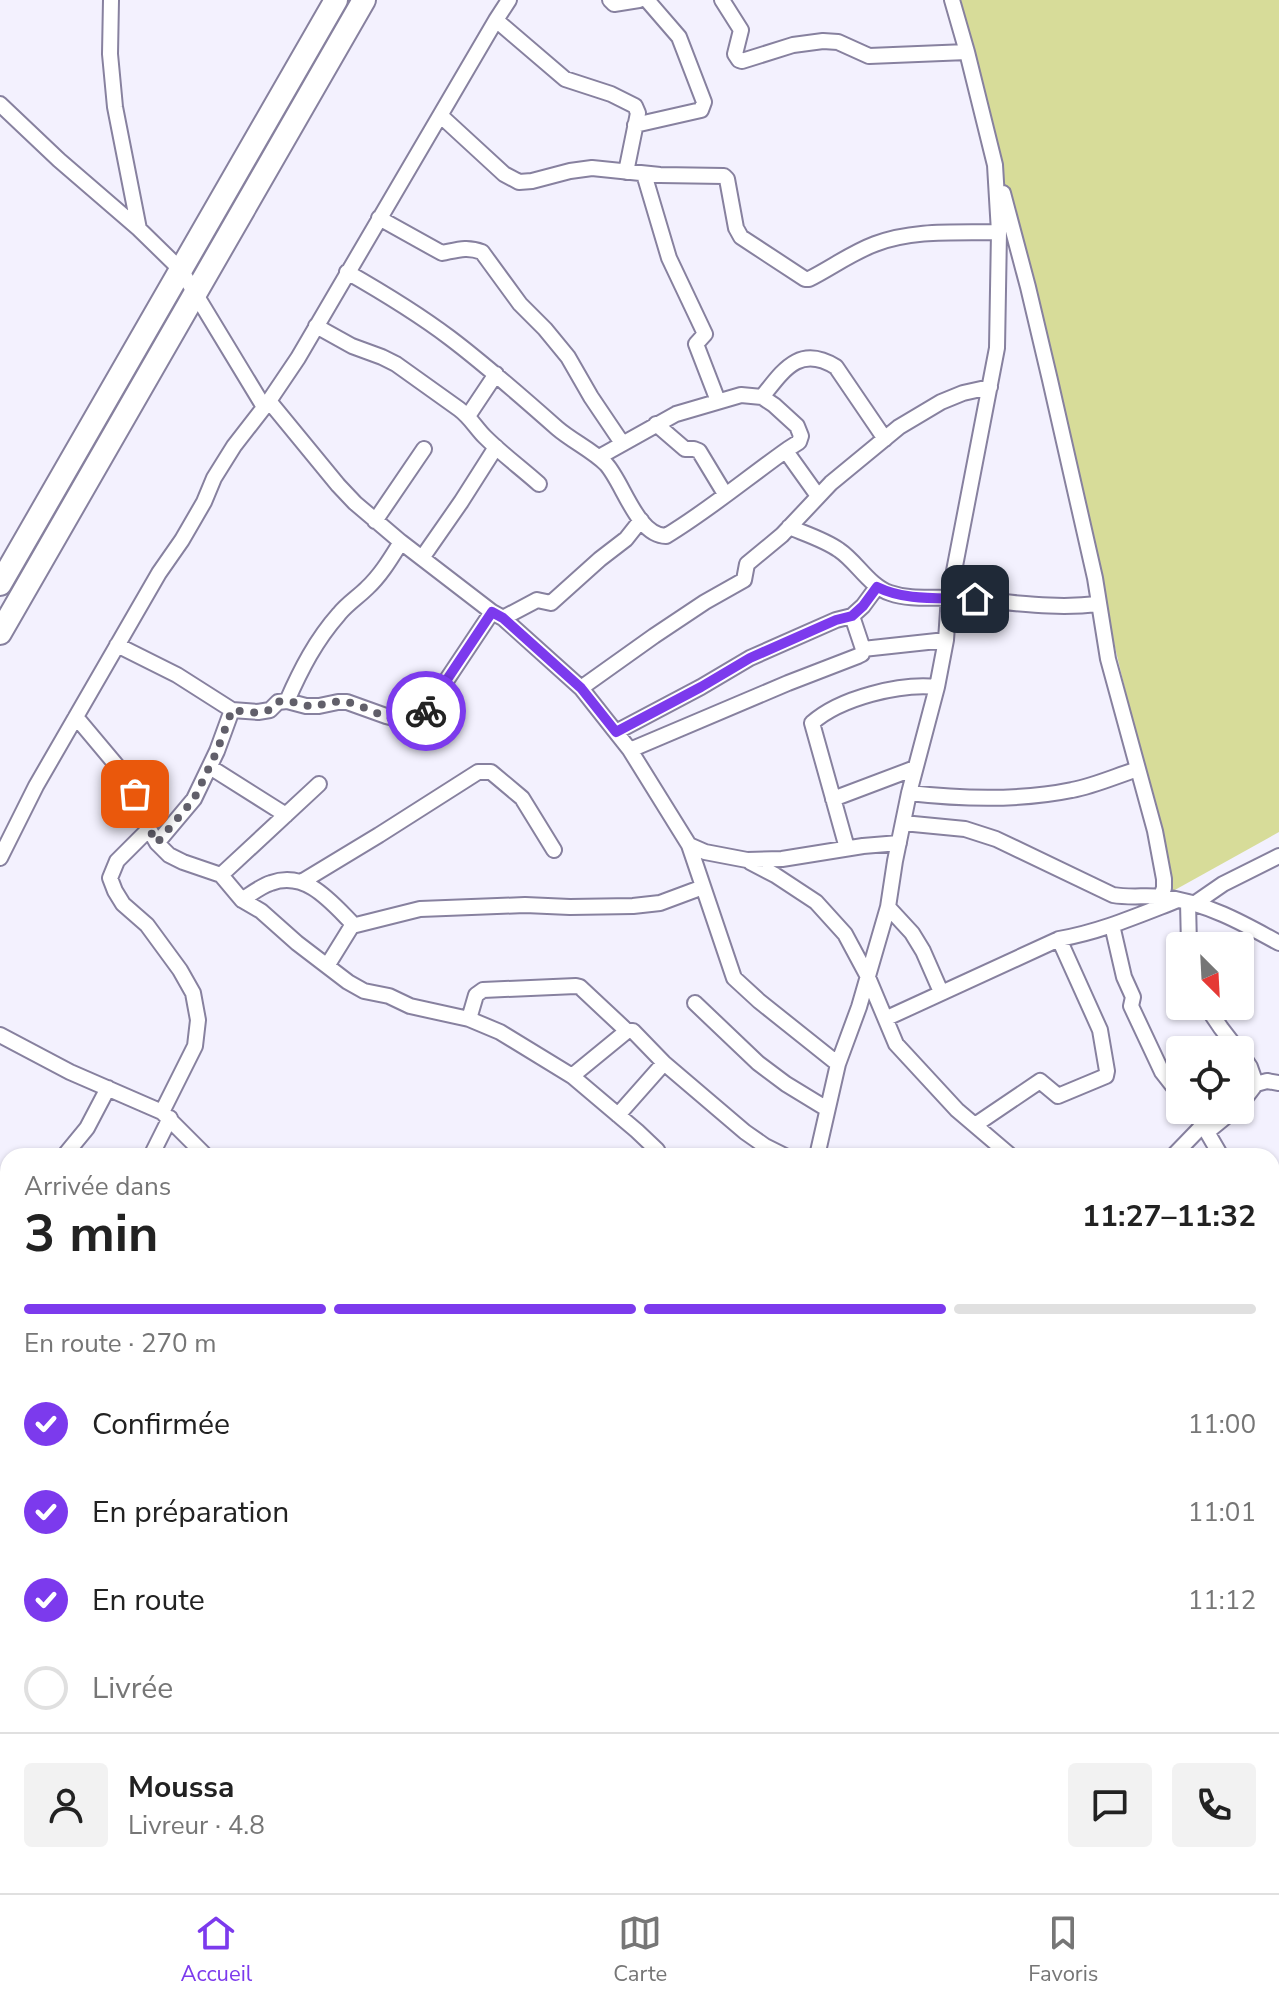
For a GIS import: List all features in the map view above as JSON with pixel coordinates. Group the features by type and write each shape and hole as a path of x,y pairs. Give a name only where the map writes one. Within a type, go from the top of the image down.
{"main road":[{"path":"0,584 336,0"},
{"path":"0,633 364,0"}],"street":[{"path":"111,0 110,54 115,107 139,229"},
{"path":"0,858 36,786 159,573 204,502 214,478 298,358 509,0"},
{"path":"610,0 614,4 649,1 679,37 704,102 701,110 635,125"},
{"path":"722,0 741,30 735,54 742,61 793,45 823,41 838,42 869,56 967,52"},
{"path":"952,0 1050,380 1095,578 1108,659 1155,831 1164,888 1161,896"},
{"path":"496,20 565,79 611,94 635,106 638,113 626,172"},
{"path":"0,104 181,270 266,404 338,485 375,521 498,615 581,688 630,750 689,845 734,978 838,1064"},
{"path":"441,116 504,174 519,182 592,168 644,174 724,176 736,228 741,237 805,279 877,243 932,233 999,232"},
{"path":"819,1148 838,1064 859,1007 888,907 909,793 946,640 949,597 997,348 999,232 995,165"},
{"path":"644,174 669,258 705,334 696,344 718,401"},
{"path":"379,218 442,253 472,248 482,252 520,304 568,357 622,443"},
{"path":"347,272 450,338 573,441 599,457 611,470 634,511 655,534 666,536 700,515 799,442 801,436 797,426 774,405 759,395 741,395 676,414 599,457"},
{"path":"316,326 352,346 396,364 468,416 483,435 539,484"},
{"path":"762,397 788,366 809,357 827,361 836,367 885,439"},
{"path":"468,416 496,374"},
{"path":"581,688 705,602 744,580 747,564 818,496 899,427 941,402 990,387"},
{"path":"656,424 685,449 699,451 725,494"},
{"path":"422,558 496,447"},
{"path":"375,521 424,449"},
{"path":"788,449 788,454 818,496"},
{"path":"117,645 165,668 232,710 258,712 287,701 306,706 347,702 386,716 414,720 424,714 498,615 537,600 551,603 626,539 641,520"},
{"path":"789,527 837,548 877,587 891,593 917,598 949,597 1038,606 1098,604"},
{"path":"287,701 305,662 327,628 349,602 374,582 401,542"},
{"path":"616,732 750,658 852,616 877,587"},
{"path":"630,750 862,654 852,616"},
{"path":"863,649 946,640"},
{"path":"847,848 812,723 853,700 881,691 937,687"},
{"path":"157,843 194,799 232,710"},
{"path":"76,717 128,779 149,829 169,855 221,875 242,900 261,911 297,943 364,991 389,996 410,1006 469,1019 500,1032 572,1076 655,1148"},
{"path":"210,767 286,815"},
{"path":"833,799 915,768"},
{"path":"909,793 940,797 1020,797 1073,790 1138,769"},
{"path":"303,881 478,772 491,772 522,798 554,850"},
{"path":"221,875 319,784"},
{"path":"903,823 965,829 996,839 1113,895 1130,898 1161,896 1187,902 1238,921 1279,943"},
{"path":"149,829 117,861 110,878 123,904 147,925 180,970 193,993 198,1020 195,1046 154,1148"},
{"path":"689,845 705,852 747,860 782,859 899,843"},
{"path":"887,1018 1059,939 1187,902 1279,856"},
{"path":"747,860 816,902 845,934 887,1018 896,1044 957,1110 1002,1148"},
{"path":"242,900 269,883 303,881 326,897 353,924"},
{"path":"327,966 353,924 420,909 454,906 633,906 660,903 703,887"},
{"path":"1187,902 1188,932"},
{"path":"888,907 912,933 941,992"},
{"path":"1112,925 1124,977 1133,997 1131,1006 1166,1077"},
{"path":"975,1125 1040,1081 1058,1096 1106,1076 1100,1030 1059,939"},
{"path":"469,1019 476,995 483,990 576,986 627,1031"},
{"path":"695,1003 758,1063 827,1109"},
{"path":"572,1076 627,1031 633,1031 664,1063 745,1132 769,1148"},
{"path":"0,1035 70,1072 166,1115 198,1148"},
{"path":"618,1115 664,1063"},
{"path":"1254,1078 1256,1084"},
{"path":"1254,1087 1267,1081 1279,1083"},
{"path":"71,1148 87,1128 108,1088"},
{"path":"1201,1124 1216,1148"},
{"path":"1182,1148 1213,1124"}],"green space":[{"path":"961,0 1279,0 1279,832 1173,891"}],"way so far":[{"path":"135,794 157,843 194,799 232,710 258,712 287,701 306,706 347,702 406,721 414,720 426,711"}],"route":[{"path":"426,711 492,612 503,618 581,688 616,732 750,658 852,616 877,587 917,598 975,599"}]}
